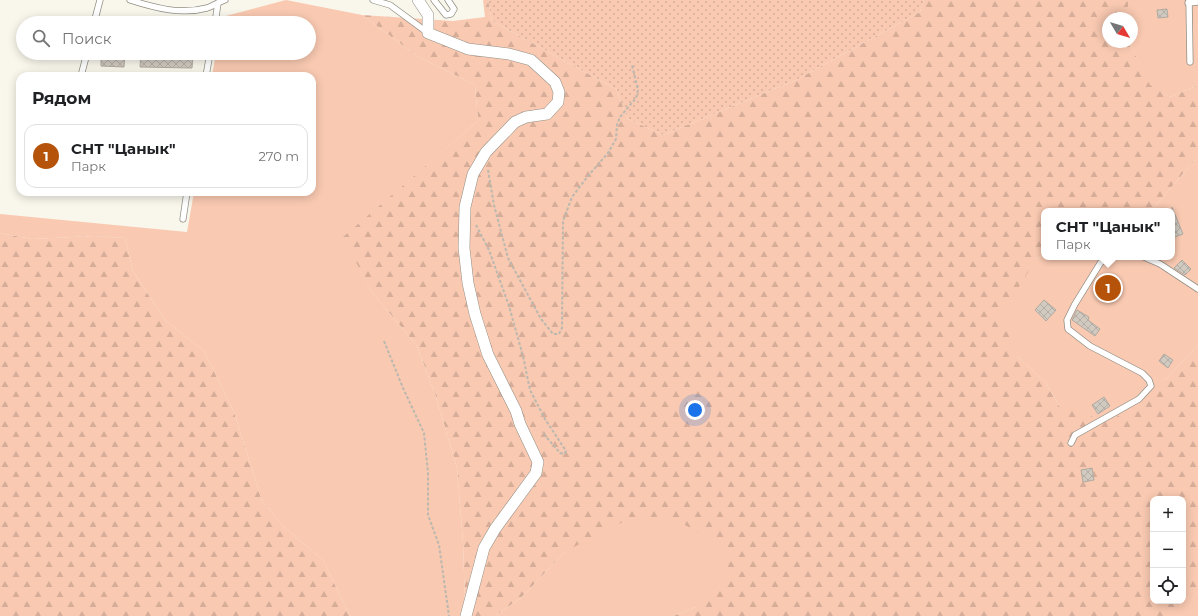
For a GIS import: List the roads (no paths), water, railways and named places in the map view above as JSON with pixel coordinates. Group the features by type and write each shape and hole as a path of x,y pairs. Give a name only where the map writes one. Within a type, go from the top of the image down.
{"street":[{"path":"418,0 428,15 428,33 468,49 509,54 531,60 554,82 559,92 558,102 547,114 526,117 515,122 486,152 473,174 465,207 464,248 468,283 475,314 488,355 516,411 520,424 538,462 536,473 495,529 484,548 466,616"}],"lane":[{"path":"96,16 100,0"},
{"path":"130,0 158,9 190,11 208,7 225,0"},
{"path":"373,0 390,6 428,33"},
{"path":"434,0 446,15 448,15 453,12 454,9 448,0"},
{"path":"1190,62 1189,2 1198,2"},
{"path":"216,16 218,3"},
{"path":"82,72 85,60"},
{"path":"207,72 209,60"},
{"path":"183,219 186,196"},
{"path":"1071,443 1075,435 1139,399 1151,386 1149,380 1142,373 1090,346 1068,329 1068,320 1075,304 1100,262 1104,260"},
{"path":"1151,260 1160,264 1198,289"}],"place":[{"name":"СНТ \"Цанык\"","path":"1108,288"}]}
